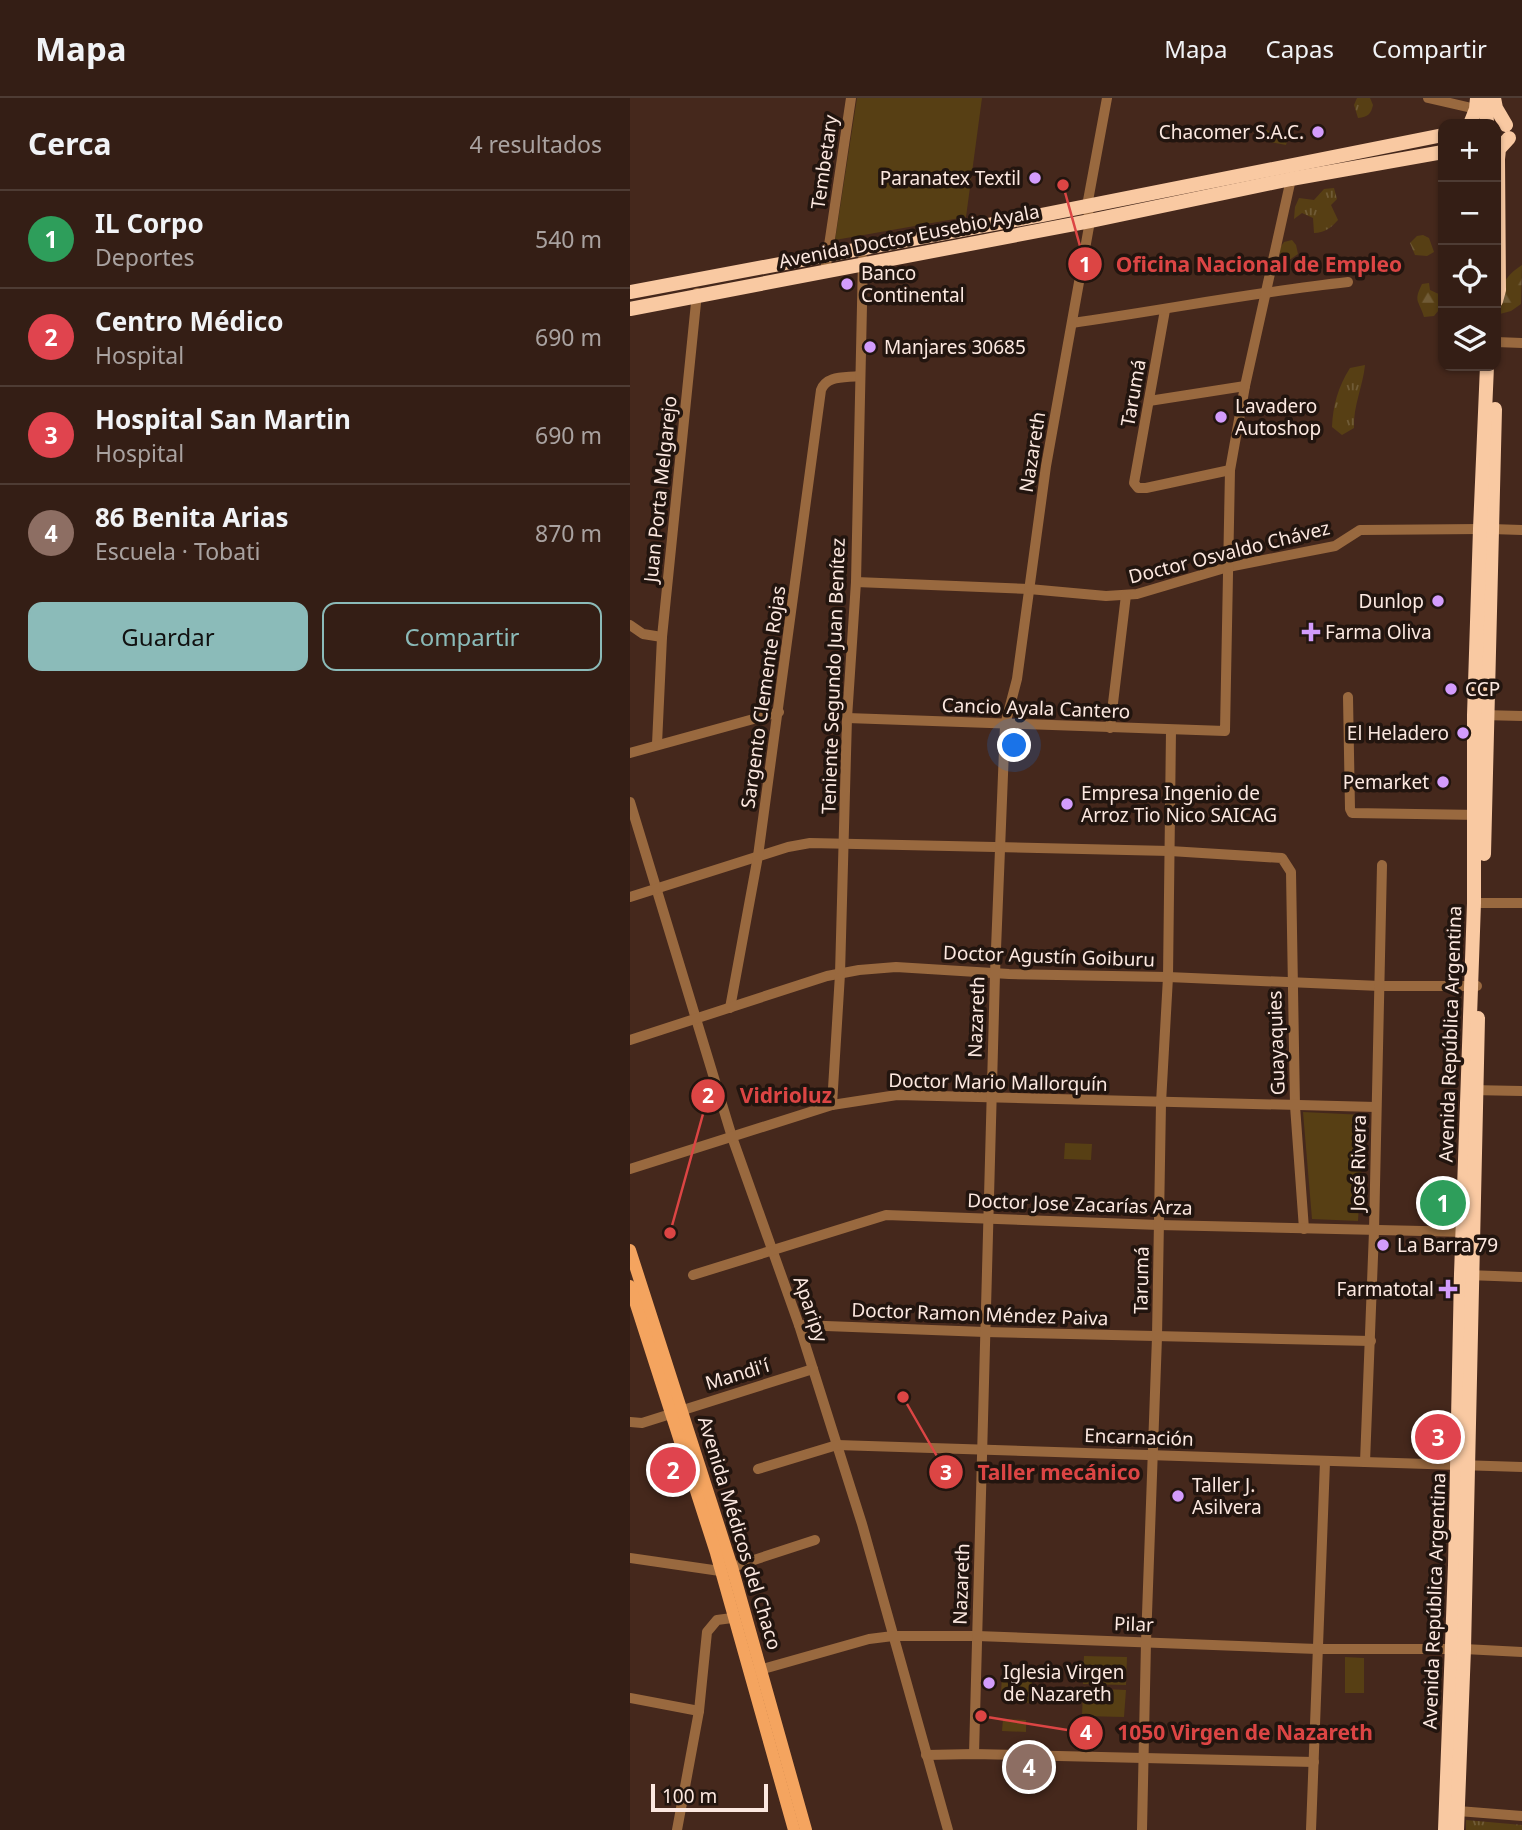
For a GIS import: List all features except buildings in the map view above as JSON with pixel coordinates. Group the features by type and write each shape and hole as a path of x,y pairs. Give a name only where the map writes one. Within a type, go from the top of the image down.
{"highway":[{"path":"1494,98 1506,133"},
{"path":"1472,119 1480,101"},
{"path":"1480,101 1481,119"},
{"path":"1480,101 1485,119"},
{"path":"1498,245 1497,159 1506,133 1522,122"},
{"name":"Avenida Doctor Eusebio Ayala","path":"630,309 863,264 1438,136"},
{"name":"Avenida Doctor Eusebio Ayala","path":"630,292 863,249 1438,153"},
{"name":"Avenida República Argentina","path":"1488,371 1491,396"},
{"name":"Avenida República Argentina","path":"1457,1830 1458,1649 1474,986 1486,529 1494,371"},
{"name":"Avenida República Argentina","path":"1445,1830 1458,1649"}],"main road":[{"name":"Avenida Médicos del Chaco","path":"630,1250 755,1671 806,1830"},
{"name":"Avenida Médicos del Chaco","path":"630,1286 677,1412"},
{"name":"Avenida Médicos del Chaco","path":"726,1569 732,1618 755,1671 794,1830"}],"street":[{"name":"Tembetary","path":"825,272 851,98"},
{"name":"Nazareth","path":"974,1754 991,1097 1005,724 1017,679 1046,466 1072,323 1107,98"},
{"path":"1428,98 1480,101"},
{"path":"1228,567 1230,470 1245,386 1291,179"},
{"name":"Teniente Segundo Juan Benítez","path":"832,1105 840,974 847,718 856,582 863,249"},
{"name":"Juan Porta Melgarejo","path":"657,744 662,637 699,279"},
{"path":"1072,323 1166,310 1268,291 1348,282"},
{"name":"Tarumá","path":"1166,310 1134,483 1138,488 1146,488 1230,470"},
{"path":"1501,342 1522,343"},
{"name":"Sargento Clemente Rojas","path":"730,1008 758,856 821,390 824,384 832,379 859,376"},
{"path":"1149,401 1245,386"},
{"name":"Doctor Osvaldo Chávez","path":"856,582 1126,595 1148,592 1228,567 1335,546 1360,530 1522,530"},
{"name":"Cancio Ayala Cantero","path":"847,718 1224,731 1228,567"},
{"path":"1110,728 1126,595"},
{"path":"630,625 643,634 662,637"},
{"path":"1348,697 1352,813 1480,815"},
{"path":"630,753 779,712"},
{"path":"1481,715 1522,716"},
{"name":"Tarumá","path":"1142,1830 1157,1337 1161,1102 1168,977 1171,730"},
{"name":"Aparipy","path":"630,802 732,1137 799,1325 837,1445 948,1830"},
{"path":"630,897 758,856 810,843 1170,851"},
{"name":"Guayaquies","path":"1170,851 1282,858 1291,872 1295,1106 1304,1229"},
{"name":"José Rivera","path":"1365,1462 1371,1341 1382,864"},
{"path":"1478,903 1522,903"},
{"name":"Doctor Agustín Goiburu","path":"630,1040 840,974 896,967 995,974 1168,977 1380,986 1474,986"},
{"path":"1472,1091 1522,1091"},
{"name":"Doctor Mario Mallorquín","path":"630,1169 832,1105 897,1095 1376,1107"},
{"name":"Doctor Jose Zacarías Arza","path":"693,1275 886,1214 1468,1233"},
{"path":"1467,1275 1522,1277"},
{"name":"Doctor Ramon Méndez Paiva","path":"799,1325 1371,1341"},
{"name":"Mandi'í","path":"630,1422 642,1423 813,1369"},
{"name":"Encarnación","path":"758,1469 837,1445 1522,1467"},
{"path":"1311,1830 1325,1462"},
{"path":"630,1558 726,1569 815,1540"},
{"path":"677,1830 699,1712 707,1632 717,1620 732,1618"},
{"name":"Pilar","path":"755,1671 869,1639 893,1636 976,1636 1317,1649 1522,1652"},
{"path":"630,1698 699,1712"},
{"path":"926,1755 1314,1762"},
{"path":"1458,1811 1522,1816"}],"green space":[{"path":"857,98 982,98 966,217 835,240"},
{"path":"1357,98 1370,98 1373,105 1367,116 1358,118 1354,105"},
{"path":"1266,130 1289,135 1286,145 1264,141"},
{"path":"1334,188 1337,199 1331,205 1338,220 1330,228 1314,233 1313,218 1302,213 1294,219 1299,198 1314,200 1324,189"},
{"path":"1417,236 1429,238 1434,252 1427,256 1415,255 1410,243"},
{"path":"1292,240 1298,254 1282,265 1279,249 1284,242"},
{"path":"1522,265 1521,304 1501,314 1501,289 1510,274"},
{"path":"1429,283 1430,290 1438,294 1438,311 1434,316 1424,317 1418,301 1422,284"},
{"path":"1365,365 1354,428 1342,435 1332,427 1337,396 1350,368"},
{"path":"1303,1112 1365,1115 1358,1221 1312,1219"},
{"path":"1065,1143 1092,1144 1091,1160 1064,1159"},
{"path":"1084,1656 1127,1657 1126,1685 1083,1684"},
{"path":"1345,1657 1364,1658 1364,1693 1345,1693"},
{"path":"1002,1677 1032,1677 1032,1692 1023,1693 1032,1694 1032,1703 1014,1702 1014,1692 1001,1692"},
{"path":"1083,1688 1126,1690 1124,1717 1082,1716"},
{"path":"1003,1719 1026,1720 1026,1732 1002,1731"},
{"path":"1466,1820 1522,1825 1522,1830 1466,1830"}],"place":[{"name":"Chacomer S.A.C.","path":"1318,132"},
{"name":"Paranatex Textil","path":"1035,178"},
{"name":"Oficina Nacional de Empleo","path":"1063,185"},
{"name":"Banco Continental","path":"847,284"},
{"name":"Manjares 30685","path":"870,347"},
{"name":"Lavadero Autoshop","path":"1221,417"},
{"name":"Dunlop","path":"1438,601"},
{"name":"Farma Oliva","path":"1311,632"},
{"name":"CCP","path":"1451,689"},
{"name":"El Heladero","path":"1463,733"},
{"name":"Pemarket","path":"1443,782"},
{"name":"Empresa Ingenio de Arroz Tio Nico SAICAG","path":"1067,804"},
{"name":"IL Corpo","path":"1443,1203"},
{"name":"Vidrioluz","path":"670,1233"},
{"name":"La Barra 79","path":"1383,1245"},
{"name":"Farmatotal","path":"1448,1289"},
{"name":"Taller mecánico","path":"903,1397"},
{"name":"Hospital San Martin","path":"1438,1437"},
{"name":"Centro Médico","path":"673,1470"},
{"name":"Taller J. Asilvera","path":"1178,1496"},
{"name":"Iglesia Virgen de Nazareth","path":"989,1683"},
{"name":"1050 Virgen de Nazareth","path":"981,1716"},
{"name":"86 Benita Arias","path":"1029,1767"}]}
